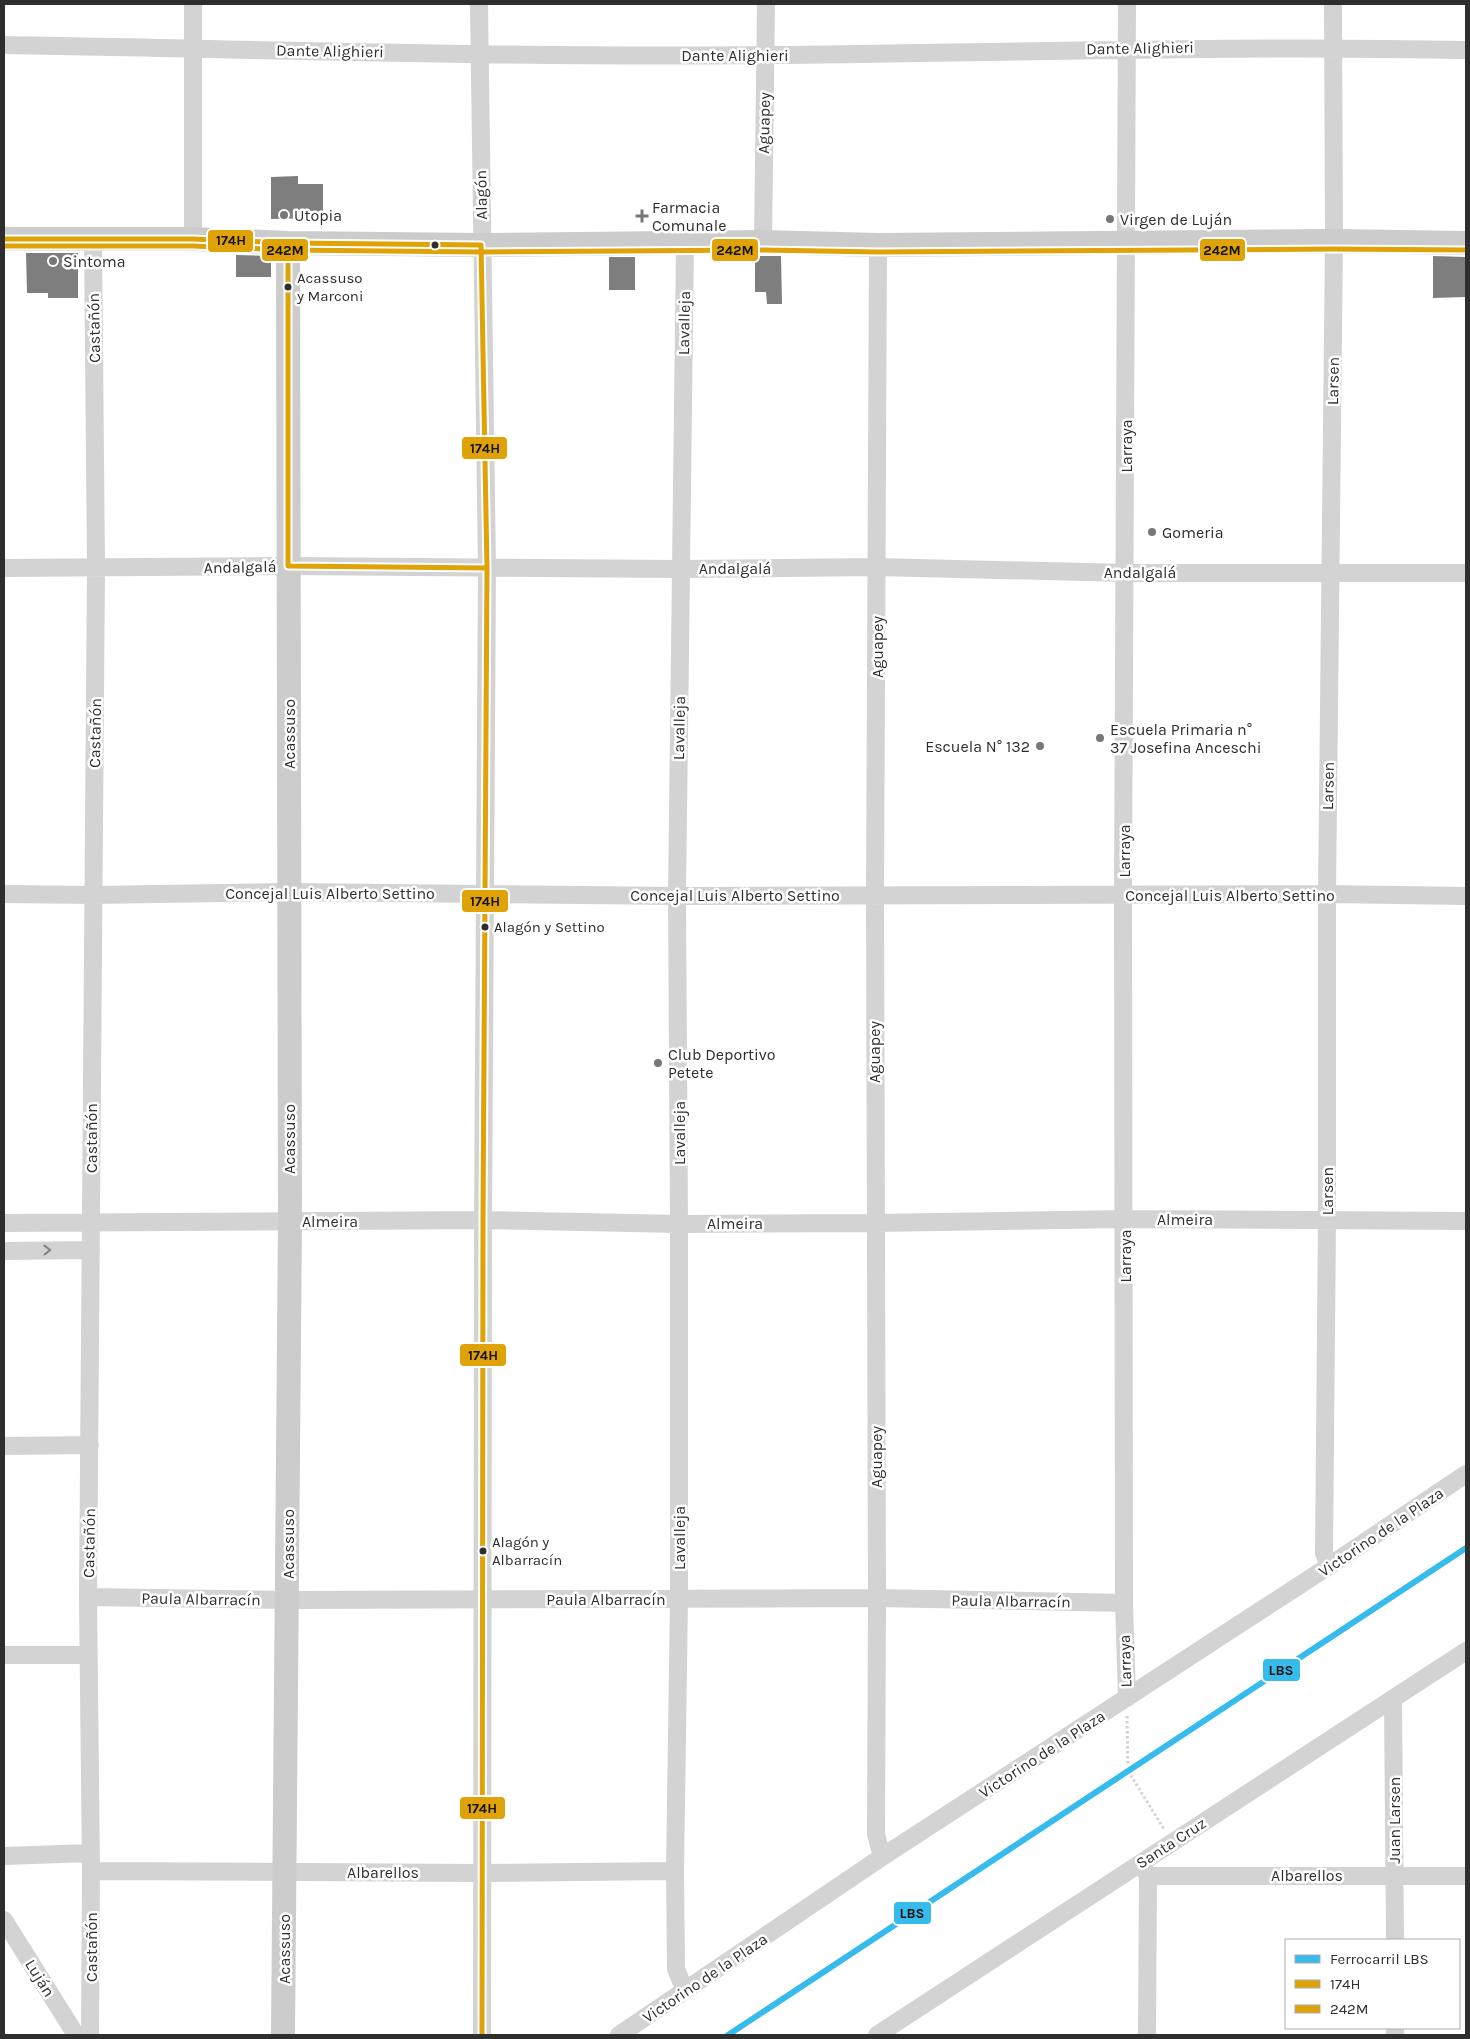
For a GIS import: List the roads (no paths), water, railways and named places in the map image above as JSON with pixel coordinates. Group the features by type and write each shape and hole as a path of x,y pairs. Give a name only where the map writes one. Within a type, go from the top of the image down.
{"street":[{"path":"193,4 193,239"},
{"name":"Alagón","path":"479,4 487,568 484,893 482,2035"},
{"name":"Aguapey","path":"763,242 766,4"},
{"name":"Larraya","path":"1127,4 1123,896 1125,1219 1124,1603 1127,1698"},
{"name":"Larsen","path":"1329,1566 1324,1553 1327,894 1334,241 1333,4"},
{"name":"Dante Alighieri","path":"4,45 479,54 765,55 1126,48 1333,47 1466,50"},
{"path":"4,239 193,239 288,243 481,245 763,242 878,245 1334,241 1466,243"},
{"name":"Castañón","path":"90,2035 91,1871 88,1597 96,568 93,240"},
{"name":"Acassuso","path":"283,2035 290,1221 288,243"},
{"name":"Lavalleja","path":"684,243 677,896 679,1599 675,1871 676,1969 684,1991"},
{"name":"Aguapey","path":"878,245 874,1223 877,1598 876,1834 882,1857"},
{"name":"Andalgalá","path":"4,568 288,566 680,569 877,568 1125,573 1466,573"},
{"name":"Concejal Luis Alberto Settino","path":"4,894 93,895 289,892 677,896 1327,894 1466,896"},
{"name":"Almeira","path":"4,1223 483,1220 679,1224 1125,1219 1466,1221"},
{"path":"4,1251 91,1250"},
{"path":"4,1446 90,1445"},
{"name":"Victorino de la Plaza","path":"619,2035 882,1857 1329,1566 1466,1474"},
{"name":"Paula Albarracín","path":"88,1597 287,1600 877,1598 1124,1603"},
{"name":"Santa Cruz","path":"877,2035 1145,1870 1172,1843 1466,1651"},
{"path":"4,1656 88,1655"},
{"name":"Juan Larsen","path":"1393,1699 1395,1939"},
{"path":"4,1856 90,1853"},
{"path":"1145,1870 1147,2035"},
{"name":"Albarellos","path":"1145,1870 1466,1876"},
{"name":"Albarellos","path":"91,1871 481,1873 675,1871"},
{"name":"Luján","path":"4,1920 71,2034"}],"rail line":[{"name":"LBS","path":"728,2035 1466,1548"}],"place":[{"name":"Utopia","path":"284,215"},
{"name":"Farmacia Comunale","path":"642,216"},
{"name":"Virgen de Luján","path":"1110,219"},
{"name":"Sintoma","path":"53,261"},
{"name":"Acassuso y Marconi","path":"288,287"},
{"name":"Gomeria","path":"1152,532"},
{"name":"Escuela Primaria n° 37 Josefina Anceschi","path":"1100,738"},
{"name":"Escuela N° 132","path":"1040,746"},
{"name":"Alagón y Settino","path":"485,927"},
{"name":"Club Deportivo Petete","path":"658,1063"},
{"name":"Alagón y Albarracín","path":"483,1551"}]}
